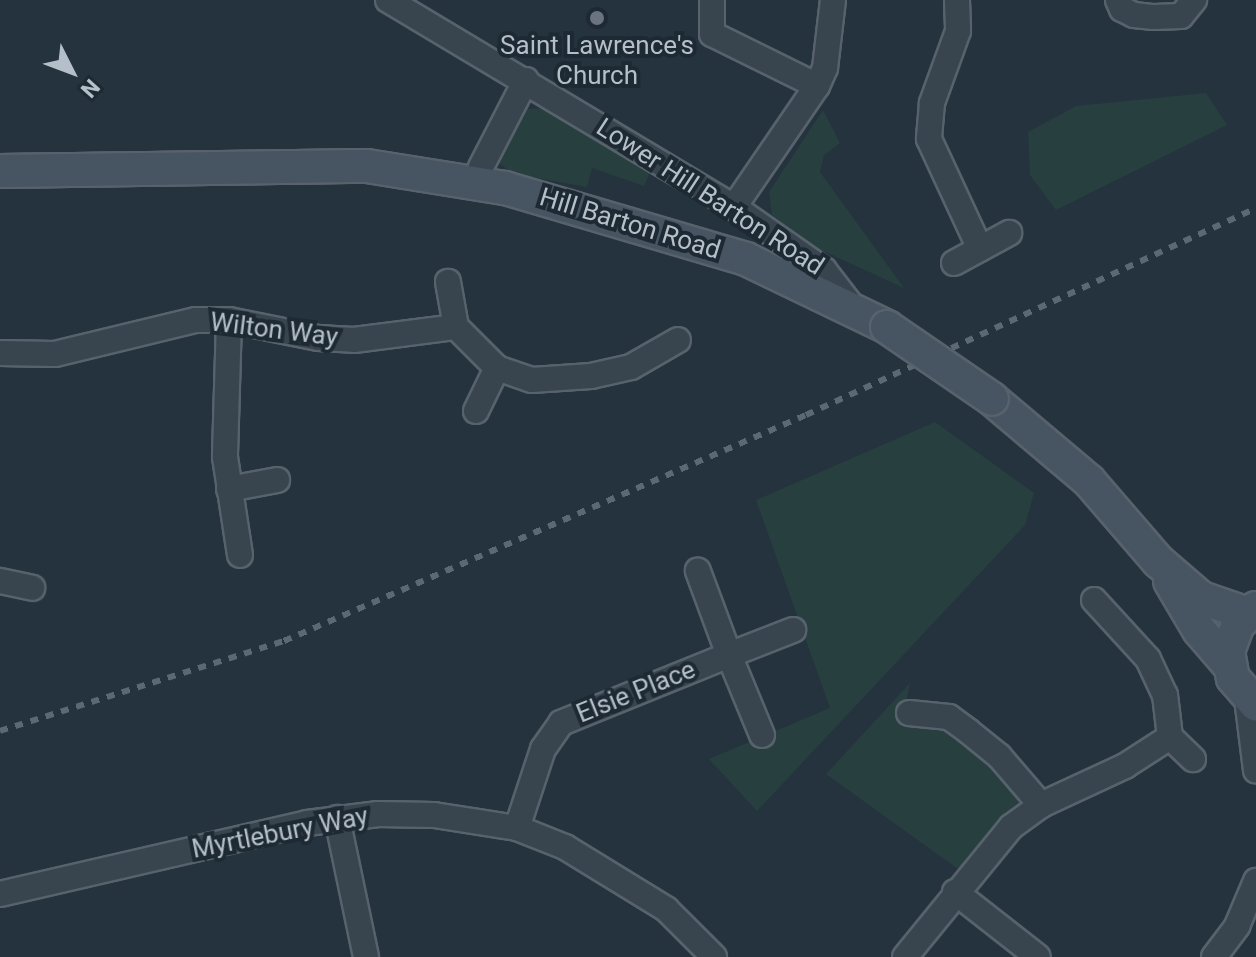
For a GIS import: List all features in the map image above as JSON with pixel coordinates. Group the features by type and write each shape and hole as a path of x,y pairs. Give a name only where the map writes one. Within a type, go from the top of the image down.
{"main road":[{"name":"Hill Barton Road","path":"0,171 367,166 565,202 746,259 887,327 992,399 1089,481 1158,561 1201,598 1252,611"},
{"name":"Hill Barton Road","path":"1158,561 1199,630 1229,665 1252,701"},
{"path":"1229,665 1232,637 1252,611"}],"street":[{"name":"Lower Hill Barton Road","path":"388,0 734,207 824,270 854,309"},
{"path":"712,0 712,34 817,86"},
{"path":"734,207 817,86 825,68 833,0"},
{"path":"957,0 958,31 932,103 929,139 980,249"},
{"path":"1118,0 1134,15 1154,17 1181,16 1194,0"},
{"path":"477,185 486,155 526,80"},
{"path":"954,263 1009,233"},
{"path":"448,282 456,327 497,368 532,380 591,376 631,367 678,340"},
{"name":"Wilton Way","path":"0,353 55,354 196,320 229,320 318,338 354,340 456,327"},
{"path":"229,320 229,489 240,555"},
{"path":"476,411 497,368"},
{"path":"229,489 277,480"},
{"name":"Elsie Place","path":"698,571 762,735"},
{"path":"0,581 32,588"},
{"path":"1094,600 1148,659 1165,695 1170,737 1193,759"},
{"name":"Elsie Place","path":"517,828 543,749 561,723 793,630"},
{"path":"1252,701 1256,770"},
{"path":"909,713 949,717 999,756 1041,805"},
{"path":"905,957 1002,835 1041,805 1125,766 1170,737"},
{"name":"Myrtlebury Way","path":"0,894 337,818 434,815 517,828 617,875 666,909 714,957"},
{"path":"337,818 366,957"},
{"path":"1214,957 1237,926 1256,881"},
{"path":"955,892 1038,957"}],"green space":[{"path":"1206,93 1227,125 1056,210 1030,175 1028,132 1076,106"},
{"path":"550,108 650,172 644,186 592,168 587,187 515,174 498,163 517,118 528,109"},
{"path":"823,110 840,143 824,155 820,172 904,288 817,248 772,215 769,192"},
{"path":"935,422 1034,493 1025,525 757,811 709,759 830,708 756,500"},
{"path":"910,683 901,727 938,726 994,765 1023,800 958,869 826,774"}],"railway":[{"path":"0,731 284,641 806,415 1256,208"}],"place":[{"name":"Saint Lawrence's Church","path":"597,18"}]}
